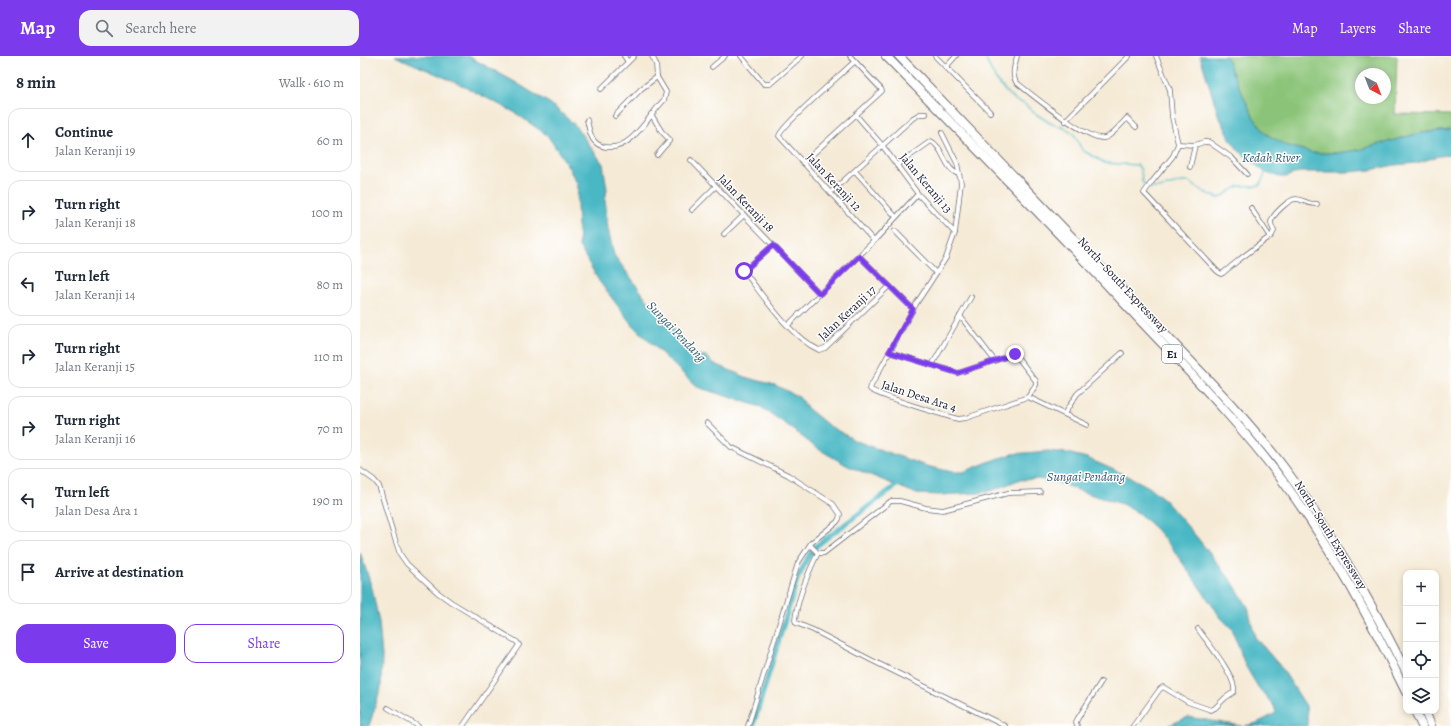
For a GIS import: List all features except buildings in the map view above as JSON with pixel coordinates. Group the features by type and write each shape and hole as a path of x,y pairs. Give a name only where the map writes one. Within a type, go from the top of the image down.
{"highway":[{"name":"North–South Expressway","path":"886,56 1202,385 1257,448 1286,486 1334,558 1368,616 1403,686"},
{"name":"North–South Expressway","path":"899,56 1175,344 1267,447 1298,488 1342,554 1403,666"},
{"path":"1416,714 1422,726"},
{"path":"1426,714 1431,726"}],"street":[{"path":"624,56 628,62"},
{"path":"601,89 634,56"},
{"path":"587,120 591,138 596,144 614,148 623,145 631,139 664,100 666,94 657,77 656,64 652,56"},
{"path":"712,67 725,56"},
{"path":"741,56 764,84 770,84 802,56"},
{"path":"803,163 881,92 881,89 850,56"},
{"path":"935,56 990,112"},
{"path":"946,66 956,56"},
{"path":"1017,56 1013,72 1016,82 1065,121 1098,138 1107,137 1128,118 1136,127"},
{"path":"1065,121 1129,56"},
{"path":"1156,56 1170,90 1172,117 1178,144 1173,156 1144,192 1145,196 1220,273 1223,273 1270,237 1274,232 1271,225 1273,217 1290,201 1298,200 1309,204 1317,204"},
{"name":"Jalan Keranji 12","path":"855,61 785,127 779,133 779,136 874,241"},
{"path":"615,116 641,89 657,77"},
{"path":"651,114 662,132 670,140 657,155"},
{"path":"831,192 914,118 920,114 926,114"},
{"name":"Jalan Keranji 13","path":"856,116 882,145 918,194 955,233"},
{"path":"942,133 957,163 960,174 961,183 955,233 946,258 913,309 889,352 958,373 1015,354 1036,381 1036,385 1028,397 1087,425"},
{"path":"897,165 931,141 937,144 952,170 960,174"},
{"path":"1178,144 1195,145 1204,142 1211,143 1235,161 1247,174"},
{"path":"1190,167 1195,145"},
{"name":"Jalan Keranji 18","path":"691,160 820,294"},
{"path":"855,171 896,217"},
{"path":"692,210 716,186"},
{"path":"773,245 744,271 774,310 788,325 874,241 918,194"},
{"path":"1251,208 1270,237"},
{"path":"724,234 744,215"},
{"path":"895,231 936,273"},
{"path":"859,256 913,309"},
{"name":"Jalan Keranji 17","path":"788,325 803,340 816,349 821,350 825,348 889,286"},
{"path":"932,365 971,297"},
{"path":"960,316 995,361"},
{"name":"Jalan Desa Ara 4","path":"889,352 871,386 870,389 872,391 958,419 966,418 1028,397"},
{"path":"1064,414 1077,394 1122,353"},
{"path":"707,423 731,447 788,475 828,501 839,510 840,516 837,522 800,558 748,726"},
{"path":"360,470 374,480 379,486 400,554 406,564 444,597 517,642 519,645 463,726"},
{"path":"811,547 817,553 821,554 827,551 891,501 900,501 926,508 942,510 1008,493 1040,492"},
{"path":"817,553 803,585 795,620 796,623 813,630 1005,726"},
{"path":"1133,726 1163,687 1185,701 1210,710 1215,708 1234,692 1233,682 1228,672 1198,629"},
{"path":"1077,726 1076,722 1078,718 1101,682"},
{"path":"388,708 418,726"}],"green space":[{"path":"1226,56 1397,56 1395,114 1451,115 1451,130 1420,133 1358,150 1337,153 1313,153 1286,145 1266,134 1254,118"}],"water":[{"name":"Sungai Pendang","path":"395,56 468,56 551,104 575,125 603,164 607,189 605,201 608,229 614,255 651,305 670,325 694,355 706,356 715,364 748,378 775,385 799,397 806,407 828,425 856,441 926,466 953,472 963,472 1013,454 1048,451 1067,453 1087,458 1149,487 1162,497 1196,536 1233,583 1248,607 1255,637 1281,667 1306,706 1308,726 1244,726 1257,723 1276,713 1274,706 1258,687 1245,665 1232,629 1221,618 1175,552 1156,529 1138,513 1122,504 1059,483 1039,479 1018,480 994,490 979,493 939,495 917,494 848,466 815,447 761,407 697,387 633,326 599,281 579,246 577,205 578,185 566,163 547,135 514,112 455,82"},
{"name":"Kedah River","path":"1200,56 1226,56 1254,118 1266,134 1286,145 1313,153 1337,153 1358,150 1420,133 1451,130 1451,155 1439,156 1417,163 1350,172 1299,172 1286,177 1266,173 1238,150 1231,140 1218,114"},
{"path":"360,552 372,588 379,622 382,656 381,688 369,726 360,726"},
{"path":"1188,717 1242,726 1167,726"}],"waterway":[{"path":"984,56 996,80 1008,94 1018,102 1023,103 1050,123 1067,129 1074,134 1082,150 1105,163 1137,165 1141,170 1142,181 1150,188 1159,188 1182,182 1189,182 1204,192 1219,198 1240,186 1260,185 1266,171"},
{"path":"753,726 797,580 807,559 815,547 902,481"}],"route":[{"path":"744,271 773,245 820,294 859,256 913,309 889,352 958,373 1015,354"}]}
